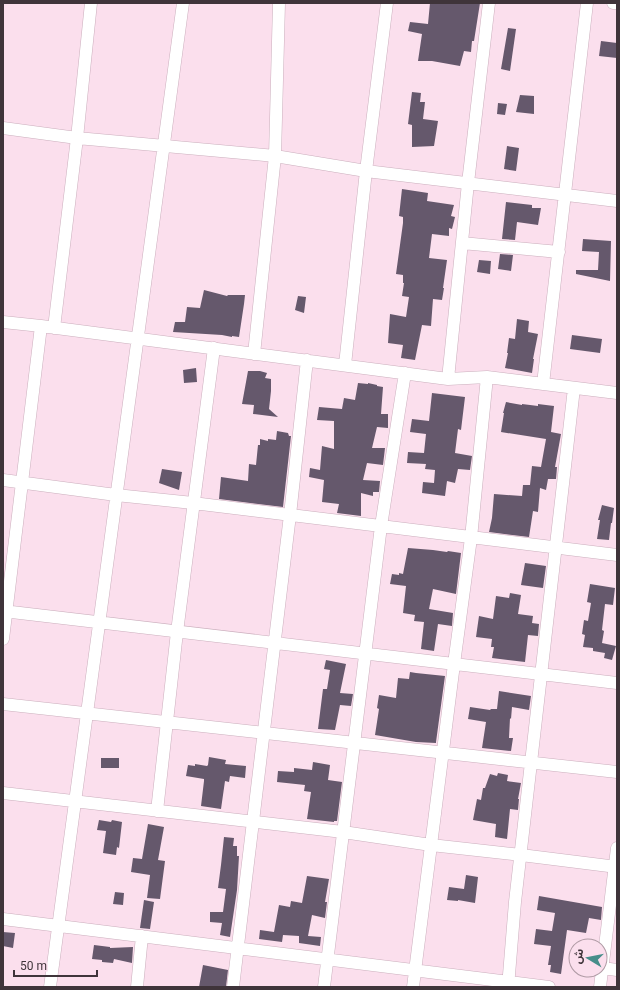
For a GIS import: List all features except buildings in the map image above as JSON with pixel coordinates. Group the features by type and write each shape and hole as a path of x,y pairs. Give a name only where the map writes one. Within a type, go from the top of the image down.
{"street":[{"path":"54,328 77,138 91,3"},
{"path":"50,987 182,3"},
{"path":"254,354 275,156 279,3"},
{"path":"345,365 366,171 387,3"},
{"path":"448,379 468,183 489,3"},
{"path":"544,384 587,3"},
{"path":"613,3 617,4"},
{"path":"3,128 77,138 275,156 366,171 617,201"},
{"path":"462,242 559,252"},
{"path":"3,322 448,379 487,377 617,393"},
{"path":"3,639 5,612 41,326"},
{"path":"157,811 177,632 214,348"},
{"path":"233,987 290,515 307,360"},
{"path":"324,987 381,526 405,373"},
{"path":"414,987 471,538 487,377"},
{"path":"508,984 515,902 574,388"},
{"path":"3,480 617,555"},
{"path":"5,612 617,683"},
{"path":"3,704 617,772"},
{"path":"3,793 253,821 431,845 616,867"},
{"path":"606,938 616,867 617,848"},
{"path":"3,919 416,970 508,984 549,987"},
{"path":"137,987 142,936"}]}
